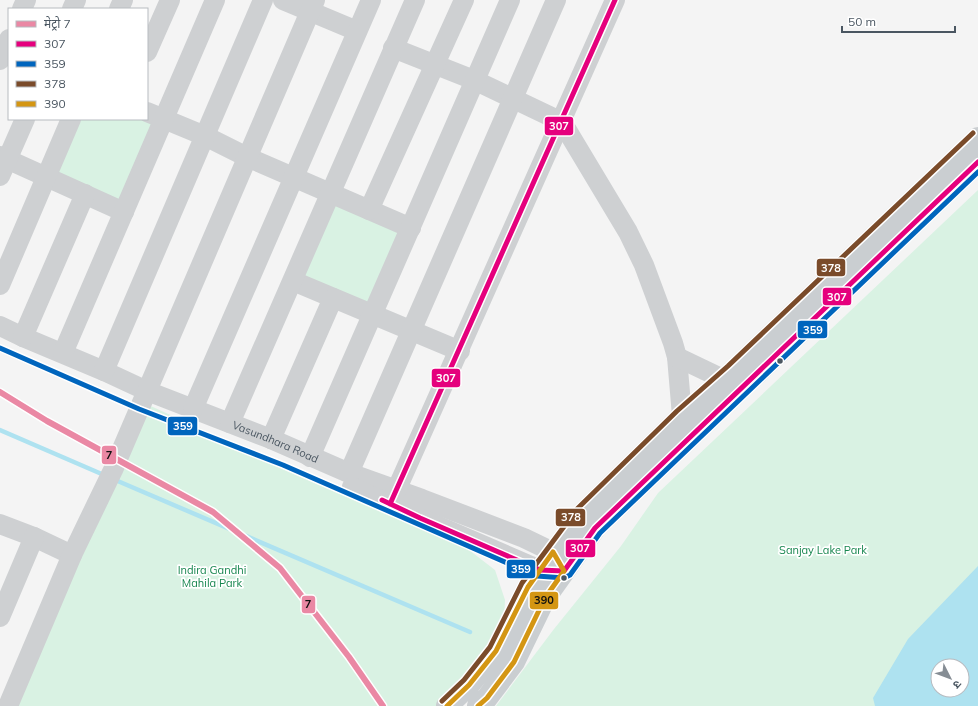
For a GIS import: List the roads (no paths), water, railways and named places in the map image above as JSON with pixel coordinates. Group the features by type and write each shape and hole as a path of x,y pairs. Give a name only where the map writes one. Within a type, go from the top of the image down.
{"main road":[{"path":"447,706 469,685 496,651 528,587 582,514 682,416 978,138"},
{"path":"478,706 514,662 545,598 596,528 978,162"}],"street":[{"path":"148,50 170,0"},
{"path":"63,353 124,212 156,116 215,0"},
{"path":"104,371 263,0"},
{"path":"284,0 312,6 358,31"},
{"path":"193,409 371,0"},
{"path":"230,424 415,0"},
{"path":"370,210 464,0"},
{"path":"310,457 510,0"},
{"path":"349,473 556,0"},
{"path":"394,497 615,0"},
{"path":"8,706 72,555 144,397 312,6"},
{"path":"0,60 8,41"},
{"path":"393,48 435,66 474,80 562,122 628,232 656,296 677,357 682,416"},
{"path":"156,116 205,136 248,157 411,228"},
{"path":"24,120 2,164 47,177 124,212"},
{"path":"0,285 71,120"},
{"path":"23,337 85,194"},
{"path":"292,281 460,351"},
{"path":"271,439 333,298"},
{"name":"Vasundhara Road","path":"0,326 104,371 144,397 193,409 271,439 349,473 394,497 420,518 540,570"},
{"name":"Vasundhara Road","path":"0,340 144,397 286,459 394,497 422,499 524,538 554,552"},
{"path":"677,357 723,379"},
{"path":"0,524 72,555"},
{"path":"0,617 34,538"},
{"path":"554,552 564,571"},
{"path":"540,570 564,571"}],"water":[{"path":"978,566 978,706 875,706 873,698 908,639"}],"waterway":[{"path":"0,430 104,475"},
{"path":"113,479 470,632"}],"metro line":[{"name":"7","path":"0,392 47,421 213,512 280,568 349,657 383,706"}],"park label":[{"name":"Sanjay Lake Park","path":"823,550"},
{"name":"Indira Gandhi Mahila Park","path":"212,576"}]}
